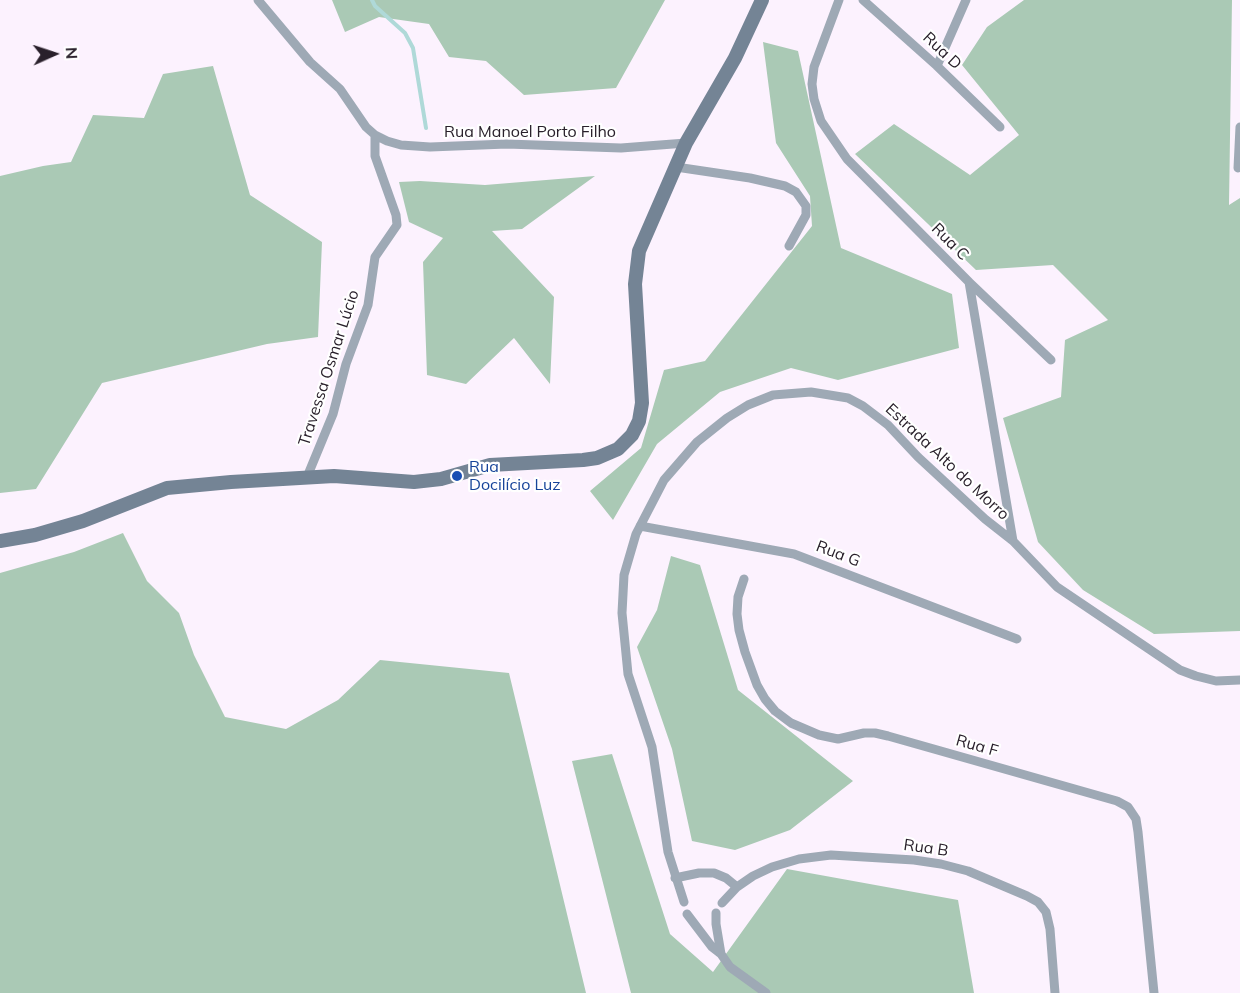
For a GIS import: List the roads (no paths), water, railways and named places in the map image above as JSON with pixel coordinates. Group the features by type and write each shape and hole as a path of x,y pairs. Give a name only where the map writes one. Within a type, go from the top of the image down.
{"main road":[{"path":"0,541 73,525 167,488 334,476 414,482 441,479 490,465 597,458 618,449 632,435 639,421 642,403 636,261 686,143 735,58 762,0"}],"street":[{"path":"258,0 310,62 340,89 366,127 375,135"},
{"name":"Rua C","path":"838,0 814,67 812,84 821,121 847,159 969,282 1012,541"},
{"name":"Rua D","path":"862,0 937,66 1000,127"},
{"path":"937,66 966,0"},
{"path":"1238,168 1240,127"},
{"name":"Rua Manoel Porto Filho","path":"375,135 401,145 430,147 507,144 621,148 686,143"},
{"name":"Travessa Osmar Lúcio","path":"307,477 333,414 346,364 368,304 375,257 397,225 396,215 375,156 375,135"},
{"path":"676,167 750,178 785,186 796,192 806,206 806,215 789,246"},
{"path":"969,282 1051,360"},
{"name":"Estrada Alto do Morro","path":"684,902 668,852 654,758 628,675 622,613 624,575 628,555 640,526 664,480 681,458 713,428 748,405 773,395 811,392 848,398 863,406 888,425 918,457 1012,541 1057,587 1180,670 1216,681 1240,680"},
{"name":"Rua G","path":"640,526 794,554 1017,639"},
{"name":"Rua F","path":"744,579 738,597 737,614 745,652 754,678 765,699 774,711 791,723 838,740 864,733 888,736 1117,801 1128,807 1136,819 1138,832 1154,993"},
{"name":"Rua B","path":"722,903 737,887 753,876 772,867 799,859 831,855 914,860 968,871 1027,896 1046,912 1050,929 1055,993"},
{"path":"675,878 699,873 714,873 726,878 737,887"},
{"path":"716,913 721,954"},
{"path":"687,914 712,948 721,954 730,967 766,993"}],"waterway":[{"path":"372,0 375,6 405,33 413,48 426,128"}],"place":[{"name":"Rua Docilício Luz","path":"457,476"}]}
